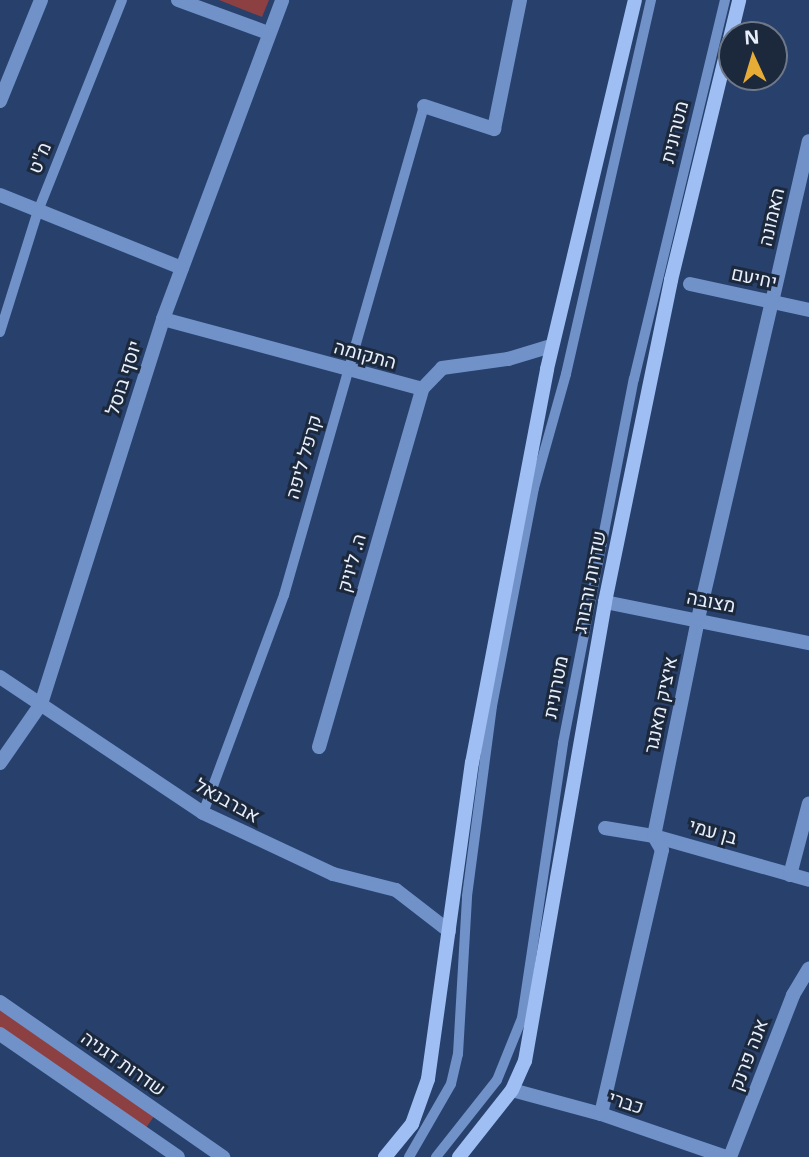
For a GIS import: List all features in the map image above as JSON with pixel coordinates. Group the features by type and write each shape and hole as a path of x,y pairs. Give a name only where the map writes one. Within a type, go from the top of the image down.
{"main road":[{"path":"385,1157 420,1109 449,931 472,763 551,346 635,0"},
{"name":"שדרות ורבורג","path":"459,1157 512,1090 532,1031 605,602 671,280 739,0"}],"street":[{"path":"0,101 41,0"},
{"path":"178,0 268,33"},
{"name":"יוסף בוסל","path":"0,764 41,704 163,318 282,0"},
{"path":"424,106 494,129 520,0"},
{"name":"האמונה","path":"772,302 809,141"},
{"path":"0,195 182,268"},
{"name":"יחיעם","path":"690,284 809,310"},
{"name":"איציק מאנגר","path":"601,1114 662,850 654,836 698,619 772,302"},
{"name":"התקומה","path":"163,318 422,389"},
{"path":"422,389 442,368 508,359 551,346"},
{"name":"ה. ליויק","path":"319,747 422,389"},
{"name":"מצובה","path":"605,602 809,643"},
{"name":"אברבנאל","path":"0,677 203,813 333,874 396,890 449,931"},
{"path":"790,875 809,803"},
{"name":"בן עמי","path":"605,828 654,836 809,880"},
{"name":"אנה פרנק","path":"728,1157 793,995 809,968"},
{"name":"שדרות דגניה","path":"0,1002 223,1157"},
{"path":"0,1034 178,1157"},
{"name":"כברי","path":"512,1090 601,1114 728,1157"}],"lane":[{"name":"מ\"ט","path":"0,332 38,211 122,0"},
{"path":"409,1157 451,1084 458,1054 467,896 492,706 534,488 566,374 652,0"},
{"name":"מטרונית","path":"436,1157 497,1080 522,1018 563,743 634,379 725,0"},
{"name":"קרפל ליפה","path":"203,813 284,595 346,370 424,106"}],"shaded area":[{"path":"219,0 269,0 262,17"},
{"path":"0,1005 156,1114 141,1134 0,1036"}]}
